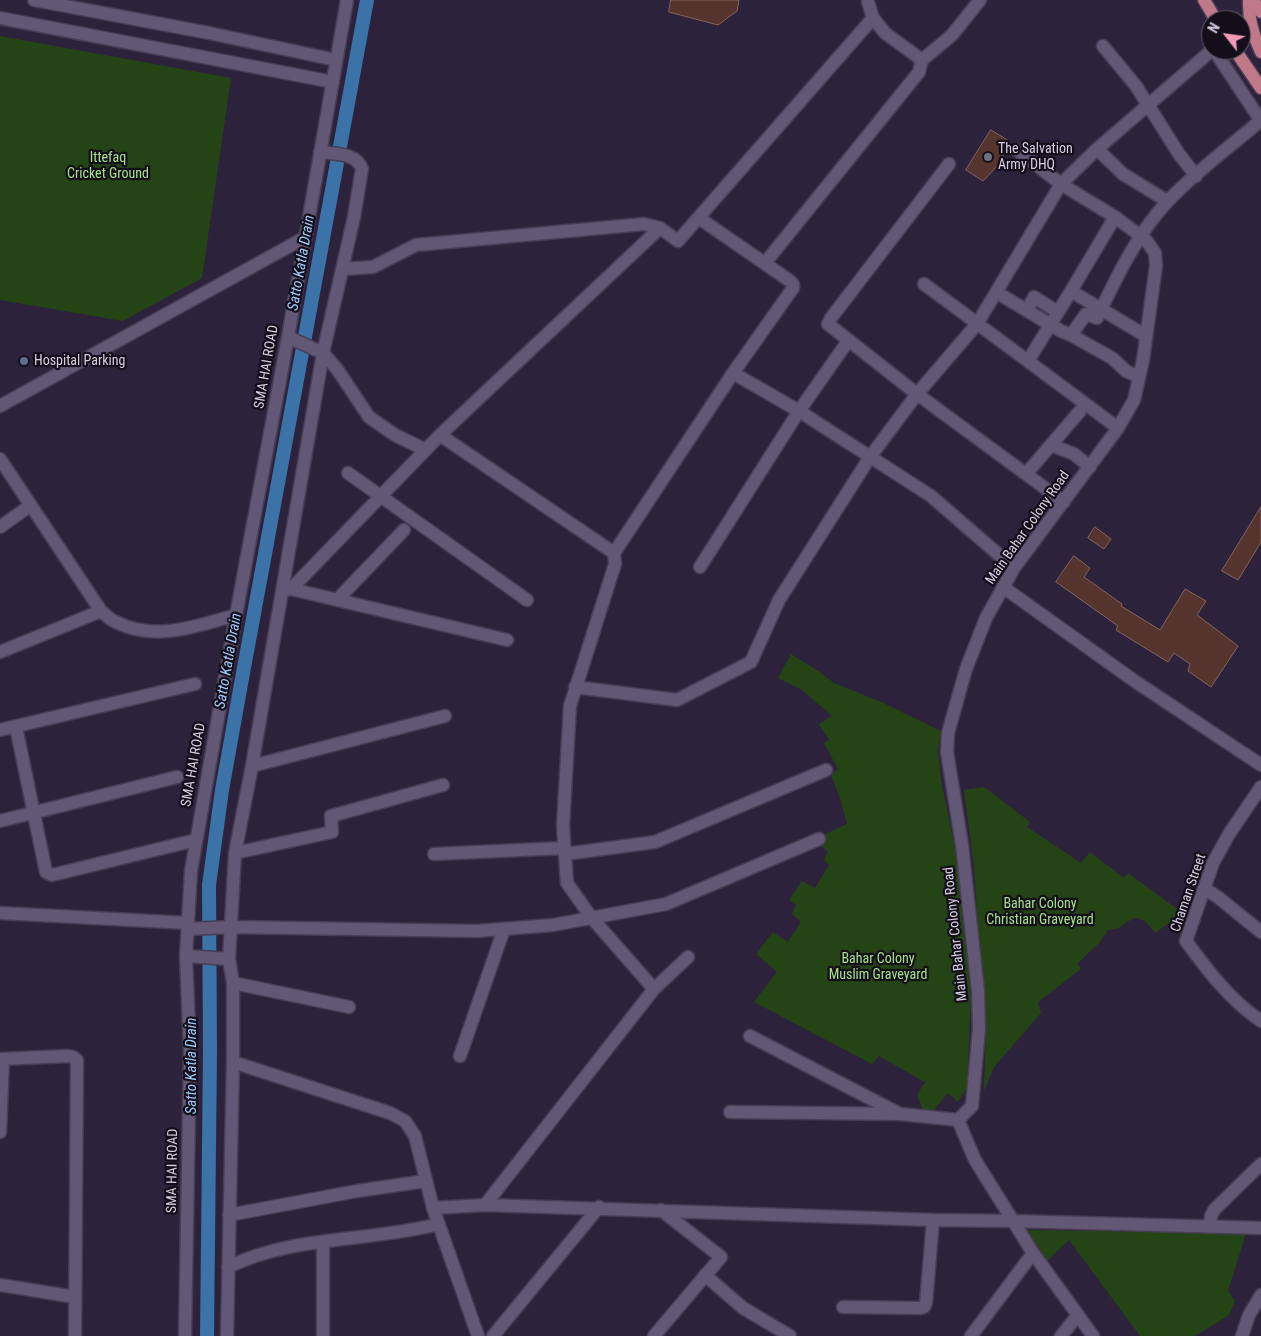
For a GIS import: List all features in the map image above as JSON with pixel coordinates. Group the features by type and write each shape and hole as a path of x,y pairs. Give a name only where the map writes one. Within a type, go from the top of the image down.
{"main road":[{"path":"1249,0 1248,12 1253,36 1261,52"},
{"path":"1253,0 1261,12"},
{"path":"1241,60 1261,88"}],"street":[{"path":"34,0 209,33 336,60"},
{"name":"SMA HAI ROAD","path":"184,1336 190,1052 191,871 236,615 292,339 304,238 324,153 336,60 347,0"},
{"path":"765,263 919,72 922,60 952,35 980,0"},
{"path":"868,1 873,18 885,34 922,60"},
{"path":"0,18 333,82"},
{"path":"342,269 373,267 416,245 644,224 660,228 678,241 873,18"},
{"path":"1103,46 1136,86 1147,106 1196,176"},
{"path":"575,687 677,700 751,662 779,600 870,457 917,394 977,324 1061,184 1097,149 1201,60"},
{"path":"1071,335 1086,314 1097,318 1114,283 1141,236 1167,201 1261,121 1220,60"},
{"path":"1097,149 1122,174 1155,196 1167,201"},
{"name":"Main Bahar Colony Road","path":"958,1120 972,1106 979,1029 978,991 962,845 946,752 948,734 966,669 982,626 1003,587 1014,568 1118,428 1134,400 1156,266 1155,253 1146,240 1061,184 1017,150"},
{"path":"227,1336 233,983 222,959 225,927 235,853 286,590 318,351 342,269 362,169 360,162 355,158 324,153"},
{"path":"949,164 828,324 917,394 1064,502"},
{"path":"654,989 591,917 567,883 562,826 570,706 615,564 614,553 793,284 699,218"},
{"path":"1028,361 1115,218"},
{"path":"286,590 440,435 660,228"},
{"path":"0,406 304,238"},
{"path":"924,284 1118,428"},
{"path":"1071,291 1146,336"},
{"path":"996,292 1050,325 1112,358 1126,371 1139,377"},
{"path":"1027,310 1034,296 1058,312"},
{"path":"292,339 318,351 337,369 369,417 395,435 426,450"},
{"path":"700,568 800,411 848,341"},
{"path":"733,373 800,411 932,496 1014,568"},
{"path":"1026,474 1080,411"},
{"path":"440,435 614,553"},
{"path":"1051,445 1074,454 1090,467"},
{"path":"0,459 101,610 116,622 132,628 157,632 184,630 236,615"},
{"path":"348,473 527,600"},
{"path":"0,527 31,505"},
{"path":"337,600 404,530"},
{"path":"1003,587 1136,682 1261,766"},
{"path":"286,590 337,600 507,640"},
{"path":"0,652 101,610"},
{"path":"0,730 196,684"},
{"path":"252,766 445,716"},
{"path":"16,727 46,872 52,875 196,840"},
{"path":"434,854 565,851 656,842 826,770"},
{"path":"0,821 177,777"},
{"path":"235,853 332,832 331,816 442,785"},
{"name":"Chaman Street","path":"1261,787 1224,842 1213,863 1186,940 1208,970 1238,1004 1261,1021"},
{"path":"0,913 191,927 476,931 553,926 591,917 666,904 819,839"},
{"path":"1204,888 1261,932"},
{"path":"460,1056 504,929"},
{"path":"191,957 222,959"},
{"path":"485,1205 654,989 688,957"},
{"path":"233,983 349,1007"},
{"path":"750,1036 900,1114"},
{"path":"0,1132 2,1059 73,1056 77,1060 75,1336"},
{"path":"232,1062 390,1113 405,1121 415,1136 433,1208 478,1336"},
{"path":"730,1112 900,1114 958,1120 975,1160 1033,1253 1093,1336"},
{"path":"1210,1226 1214,1210 1261,1164"},
{"path":"229,1215 357,1191 426,1181"},
{"path":"433,1208 485,1205 933,1220 1013,1220 1261,1228"},
{"path":"493,1336 599,1208"},
{"path":"654,1336 721,1257 661,1210"},
{"path":"843,1307 924,1307 926,1304 933,1220"},
{"path":"228,1268 249,1257 285,1247 409,1230 439,1224"},
{"path":"323,1242 323,1336"},
{"path":"971,1336 1033,1253"},
{"path":"705,1275 770,1331 790,1336"},
{"path":"0,1285 75,1297"},
{"path":"1242,1336 1248,1315 1261,1295"},
{"path":"1061,1336 1078,1315"}],"green space":[{"name":"Ittefaq Cricket Ground","path":"0,36 231,78 202,278 123,321 0,300"},
{"name":"Bahar Colony Muslim Graveyard","path":"791,654 834,683 881,702 941,731 938,751 941,780 958,862 971,993 967,1088 958,1102 948,1093 934,1110 923,1111 917,1095 925,1082 879,1056 872,1064 754,1002 777,972 756,954 773,932 788,942 801,922 792,914 796,905 789,900 802,881 815,888 829,865 824,860 828,851 821,846 825,834 847,824 831,775 838,769 824,743 829,740 819,724 832,716 802,690 778,678"},
{"name":"Bahar Colony Christian Graveyard","path":"984,787 1030,822 1027,827 1081,863 1090,852 1124,878 1128,873 1188,917 1180,935 1169,923 1155,933 1145,921 1136,918 1126,922 1119,928 1108,930 1099,943 1077,964 1081,969 1038,1002 1041,1013 994,1067 984,1091 985,992 979,942 974,867 964,790"},
{"path":"1027,1230 1246,1233 1228,1291 1235,1301 1229,1315 1195,1336 1140,1336 1069,1240 1046,1262"}],"building":[{"path":"671,0 739,0 737,11 718,25 669,12"},
{"name":"The Salvation Army DHQ","path":"991,130 1009,141 1000,163 983,181 966,170"},
{"path":"1261,507 1261,542 1238,580 1222,571"},
{"path":"1095,527 1111,539 1104,549 1088,538"},
{"path":"1074,556 1090,568 1084,577 1122,604 1121,606 1160,630 1185,589 1206,601 1197,615 1238,646 1211,687 1188,671 1190,664 1174,653 1168,662 1116,630 1118,626 1056,582"}],"waterway":[{"name":"Satto Katla Drain","path":"207,1336 210,1051 209,885 222,790 367,0"}],"place":[{"name":"The Salvation Army DHQ","path":"988,157"},
{"name":"Hospital Parking","path":"24,361"}]}
